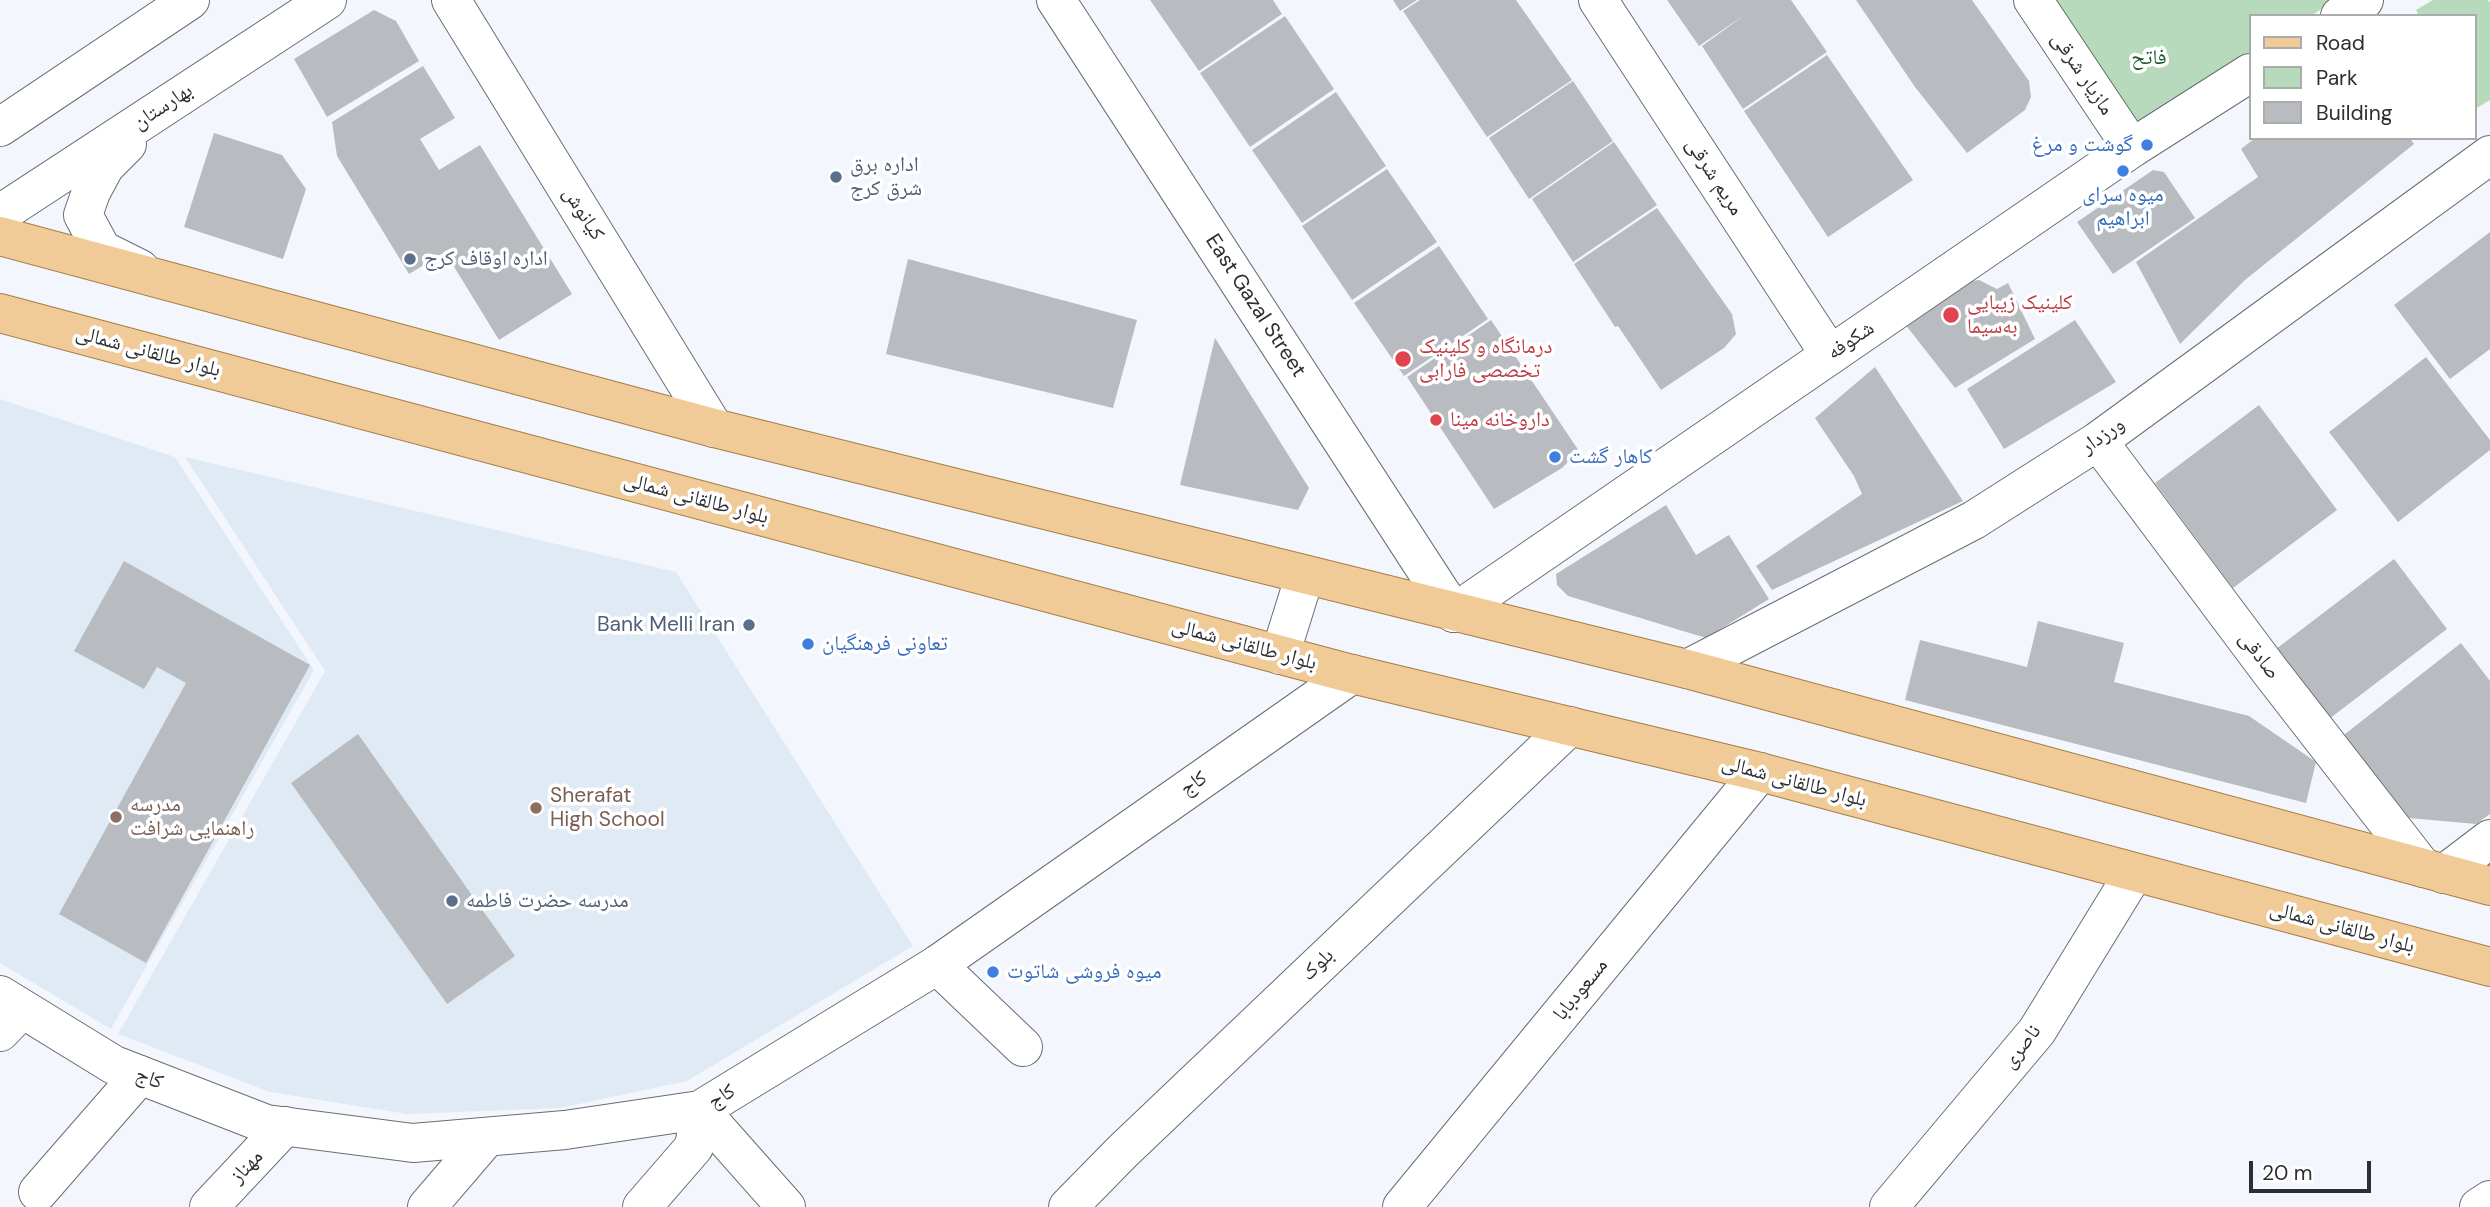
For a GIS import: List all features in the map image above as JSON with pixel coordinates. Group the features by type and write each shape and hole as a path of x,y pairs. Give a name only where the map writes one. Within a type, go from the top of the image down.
{"main road":[{"path":"0,236 714,428 1454,613 1687,668 2490,886"},
{"name":"بلوار طالقانی شمالی","path":"0,313 1352,674 1760,772 2490,967"}],"street":[{"path":"0,127 190,0"},
{"name":"بهارستان","path":"0,214 327,0"},
{"name":"کیانوش","path":"451,0 714,428"},
{"name":"East Gazal Street","path":"1056,0 1454,613"},
{"name":"مریم شرقی","path":"1598,0 1830,355"},
{"name":"مازیار شرقی","path":"2033,0 2132,148"},
{"path":"2343,14 2364,0"},
{"name":"شکوفه","path":"1454,613 2132,148 2248,74"},
{"path":"161,280 102,250 83,215 104,166 166,106"},
{"name":"ورزدار","path":"1687,668 1973,520 2098,441 2490,155"},
{"name":"صادقی","path":"2098,441 2270,671 2434,871"},
{"path":"1280,655 1306,575"},
{"name":"کاج","path":"7,1012 114,1065 266,1124 413,1143 565,1130 700,1110 937,965 1352,674"},
{"name":"بلوک","path":"1069,1207 1133,1141 1570,726"},
{"name":"مسعودبابا","path":"1402,1207 1760,772"},
{"path":"2434,871 2490,839"},
{"name":"ناصری","path":"1889,1207 2037,1031 2134,873"},
{"path":"937,965 1023,1047"},
{"path":"38,1192 140,1075"},
{"path":"642,1207 694,1147 700,1110"},
{"path":"700,1110 786,1207"},
{"name":"مهناز","path":"209,1207 285,1126"},
{"path":"427,1207 487,1137"},
{"path":"2479,1207 2490,1200"}],"shaded area":[{"name":"مدرسه راهنمایی شرافت","path":"0,399 175,457 314,670 111,1029 0,963"},
{"name":"Sherafat High School","path":"185,457 676,572 913,946 687,1081 560,1108 407,1114 270,1092 118,1034 325,671"}],"green space":[{"name":"فاتح","path":"2042,0 2334,0 2314,14 2248,14 2248,58 2132,138"},
{"path":"2433,0 2488,0 2490,100 2476,108 2476,14 2418,14 2416,10"}],"building":[{"path":"1150,0 1273,0 1282,14 1199,71"},
{"path":"1393,0 1417,0 1400,11"},
{"path":"1420,0 1516,0 1572,80 1487,137 1403,11"},
{"path":"1667,0 1791,0 1827,52 1743,109 1702,46 1746,14 1699,46"},
{"path":"1856,0 1972,0 2029,81 2031,97 2025,110 1967,153 1915,87"},
{"path":"374,10 396,21 419,61 327,117 294,59"},
{"path":"1285,16 1334,89 1250,147 1200,73"},
{"path":"1827,55 1913,180 1828,237 1744,111"},
{"path":"423,66 455,118 420,139 439,170 480,145 572,294 499,340 445,252 409,274 337,156 332,122"},
{"path":"1573,81 1613,141 1529,199 1489,138"},
{"path":"1336,92 1386,166 1302,223 1252,150"},
{"path":"214,133 282,155 306,189 283,259 184,227"},
{"path":"2252,140 2411,140 2414,144 2245,280 2180,344 2136,262 2258,177 2241,149"},
{"path":"1614,142 1657,205 1573,262 1532,199"},
{"path":"1387,169 1437,242 1352,300 1302,226"},
{"path":"2153,170 2164,172 2195,218 2113,274 2077,222"},
{"path":"1657,208 1732,314 1736,334 1724,348 1661,390 1574,264"},
{"path":"2490,232 2490,349 2450,379 2394,305"},
{"path":"1439,246 1488,319 1404,376 1354,303"},
{"path":"908,259 1137,320 1113,408 886,354"},
{"path":"1979,280 1997,289 2008,283 2035,339 1955,388 1901,319 1964,282"},
{"path":"1491,320 1579,451 1562,468 1494,509 1407,377"},
{"path":"2075,320 2116,382 2004,449 1967,389"},
{"path":"1215,338 1309,488 1298,510 1180,485"},
{"path":"2426,357 2490,440 2490,450 2398,522 2329,432"},
{"path":"1875,367 1963,501 1772,590 1756,566 1862,494 1854,476 1815,418"},
{"path":"2259,405 2337,510 2233,588 2155,483"},
{"path":"1666,505 1696,555 1729,535 1769,599 1706,638 1568,596 1557,585 1556,574"},
{"path":"2394,559 2447,629 2329,719 2276,649"},
{"path":"124,561 310,665 146,963 59,914 186,683 157,667 144,689 74,651"},
{"path":"2038,621 2124,643 2114,682 2249,716 2316,762 2306,803 1905,700 1920,640 2027,667"},
{"path":"2461,643 2490,681 2490,814 2476,824 2398,817 2340,738"},
{"path":"358,734 515,956 447,1004 291,783"}],"place":[{"name":"گوشت و مرغ","path":"2147,145"},
{"name":"میوه سرای ابراهیم","path":"2123,171"},
{"name":"اداره برق شرق کرج","path":"836,177"},
{"name":"اداره اوقاف کرج","path":"410,259"},
{"name":"کلینیک زیبایی به‌سیما","path":"1951,315"},
{"name":"درمانگاه و کلینیک تخصصی فارابی","path":"1403,359"},
{"name":"داروخانه مینا","path":"1436,420"},
{"name":"کاهار گشت","path":"1555,457"},
{"name":"Bank Melli Iran","path":"749,625"},
{"name":"تعاونی فرهنگیان","path":"808,644"},
{"name":"Sherafat High School","path":"536,808"},
{"name":"مدرسه راهنمایی شرافت","path":"116,817"},
{"name":"مدرسه حضرت فاطمه","path":"452,901"},
{"name":"میوه فروشی شاتوت","path":"993,972"}]}
